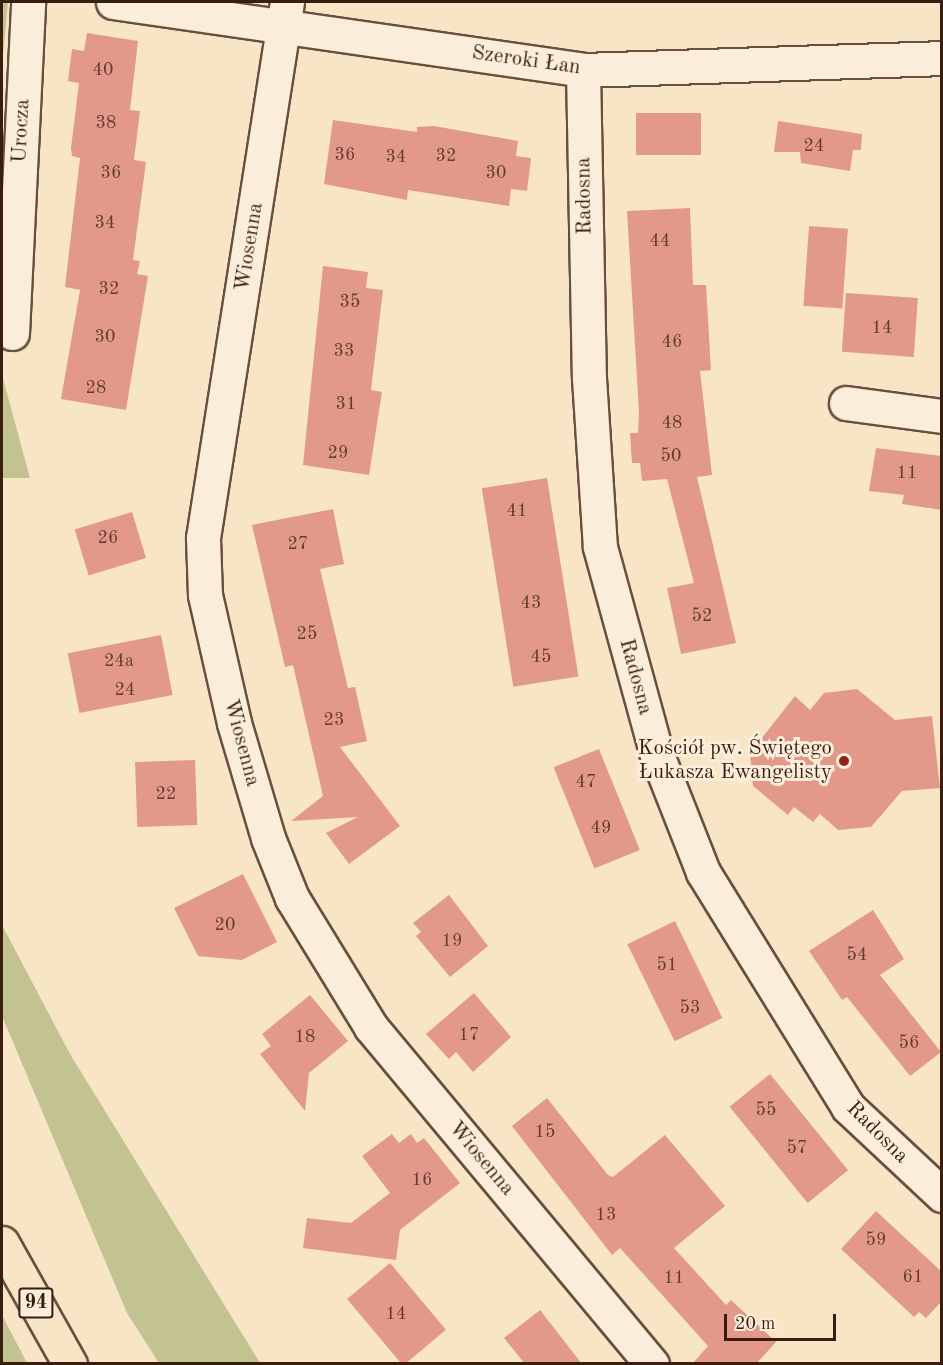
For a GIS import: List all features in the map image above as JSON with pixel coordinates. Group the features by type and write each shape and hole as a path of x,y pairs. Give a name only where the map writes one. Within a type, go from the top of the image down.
{"main road":[{"name":"94","path":"2,1243 70,1364"}],"street":[{"name":"Urocza","path":"12,333 28,2"},
{"name":"Szeroki Łan","path":"113,2 286,12 583,70 942,57"},
{"name":"Wiosenna","path":"286,12 203,538 204,595 234,723 268,838 292,898 372,1027 652,1364"},
{"name":"Radosna","path":"583,70 589,378 600,547 657,755 703,872 848,1107 942,1195"},
{"path":"846,403 942,416"}],"green space":[{"path":"2,2 8,2 2,65"},
{"path":"2,375 30,478 2,478"},
{"path":"2,925 70,1054 260,1363 159,1363 127,1313 2,1016"},
{"path":"2,1315 27,1363 2,1363"}],"building":[{"path":"87,33 138,41 130,110 140,111 134,160 146,162 133,260 140,261 137,274 148,276 126,410 61,399 80,290 65,287 80,158 72,156 71,148 79,83 68,81 72,49 84,51"},
{"path":"636,113 701,113 701,155 636,155"},
{"path":"333,120 417,132 417,127 434,126 518,141 516,156 531,158 527,191 511,189 509,206 408,190 407,200 324,184"},
{"path":"778,121 862,134 861,150 853,150 850,171 801,163 800,152 774,152"},
{"path":"690,208 693,285 706,285 711,370 700,371 712,475 697,477 736,643 681,654 667,588 694,583 667,479 642,481 640,463 632,463 630,433 638,433 639,412 627,211"},
{"path":"809,226 848,229 842,309 803,306"},
{"path":"323,266 368,272 366,288 383,290 371,390 382,392 369,475 303,465"},
{"path":"846,293 918,298 914,357 842,352"},
{"path":"876,448 942,456 942,510 902,504 904,495 869,491"},
{"path":"547,478 578,677 513,687 482,488"},
{"path":"333,509 344,564 320,569 348,688 355,687 367,741 340,747 400,826 349,864 326,833 358,817 291,821 323,796 293,665 285,667 252,525"},
{"path":"132,512 146,558 89,575 75,530"},
{"path":"161,635 173,695 79,713 68,653"},
{"name":"Kościół pw. Świętego Łukasza Ewangelisty","path":"857,689 895,720 932,716 940,788 902,791 871,827 838,830 820,814 813,822 794,807 788,815 753,786 750,753 795,696 810,710 824,693"},
{"path":"599,749 640,850 594,868 554,767"},
{"path":"195,760 197,825 137,827 135,762"},
{"path":"243,874 277,942 242,960 198,956 174,908"},
{"path":"449,895 488,946 450,977 416,936 421,932 413,923"},
{"path":"873,910 904,959 880,975 941,1052 910,1076 847,997 842,1000 809,951"},
{"path":"675,921 722,1018 675,1041 627,944"},
{"path":"474,993 511,1037 473,1072 456,1052 449,1059 426,1034"},
{"path":"310,995 348,1041 309,1073 305,1111 260,1054 271,1046 262,1034"},
{"path":"770,1074 848,1170 808,1203 730,1107"},
{"path":"547,1098 608,1175 613,1177 665,1135 725,1206 674,1248 726,1305 731,1300 776,1342 756,1364 692,1364 708,1346 620,1248 612,1255 512,1126"},
{"path":"392,1134 399,1143 411,1134 417,1143 424,1138 460,1183 400,1230 396,1260 303,1248 307,1218 351,1223 390,1193 362,1156"},
{"path":"876,1211 942,1272 942,1301 926,1318 919,1312 914,1317 841,1249"},
{"path":"390,1263 446,1330 405,1364 402,1364 347,1299"},
{"path":"540,1310 582,1364 525,1364 504,1338"}],"place":[{"name":"Kościół pw. Świętego Łukasza Ewangelisty","path":"844,761"}]}
